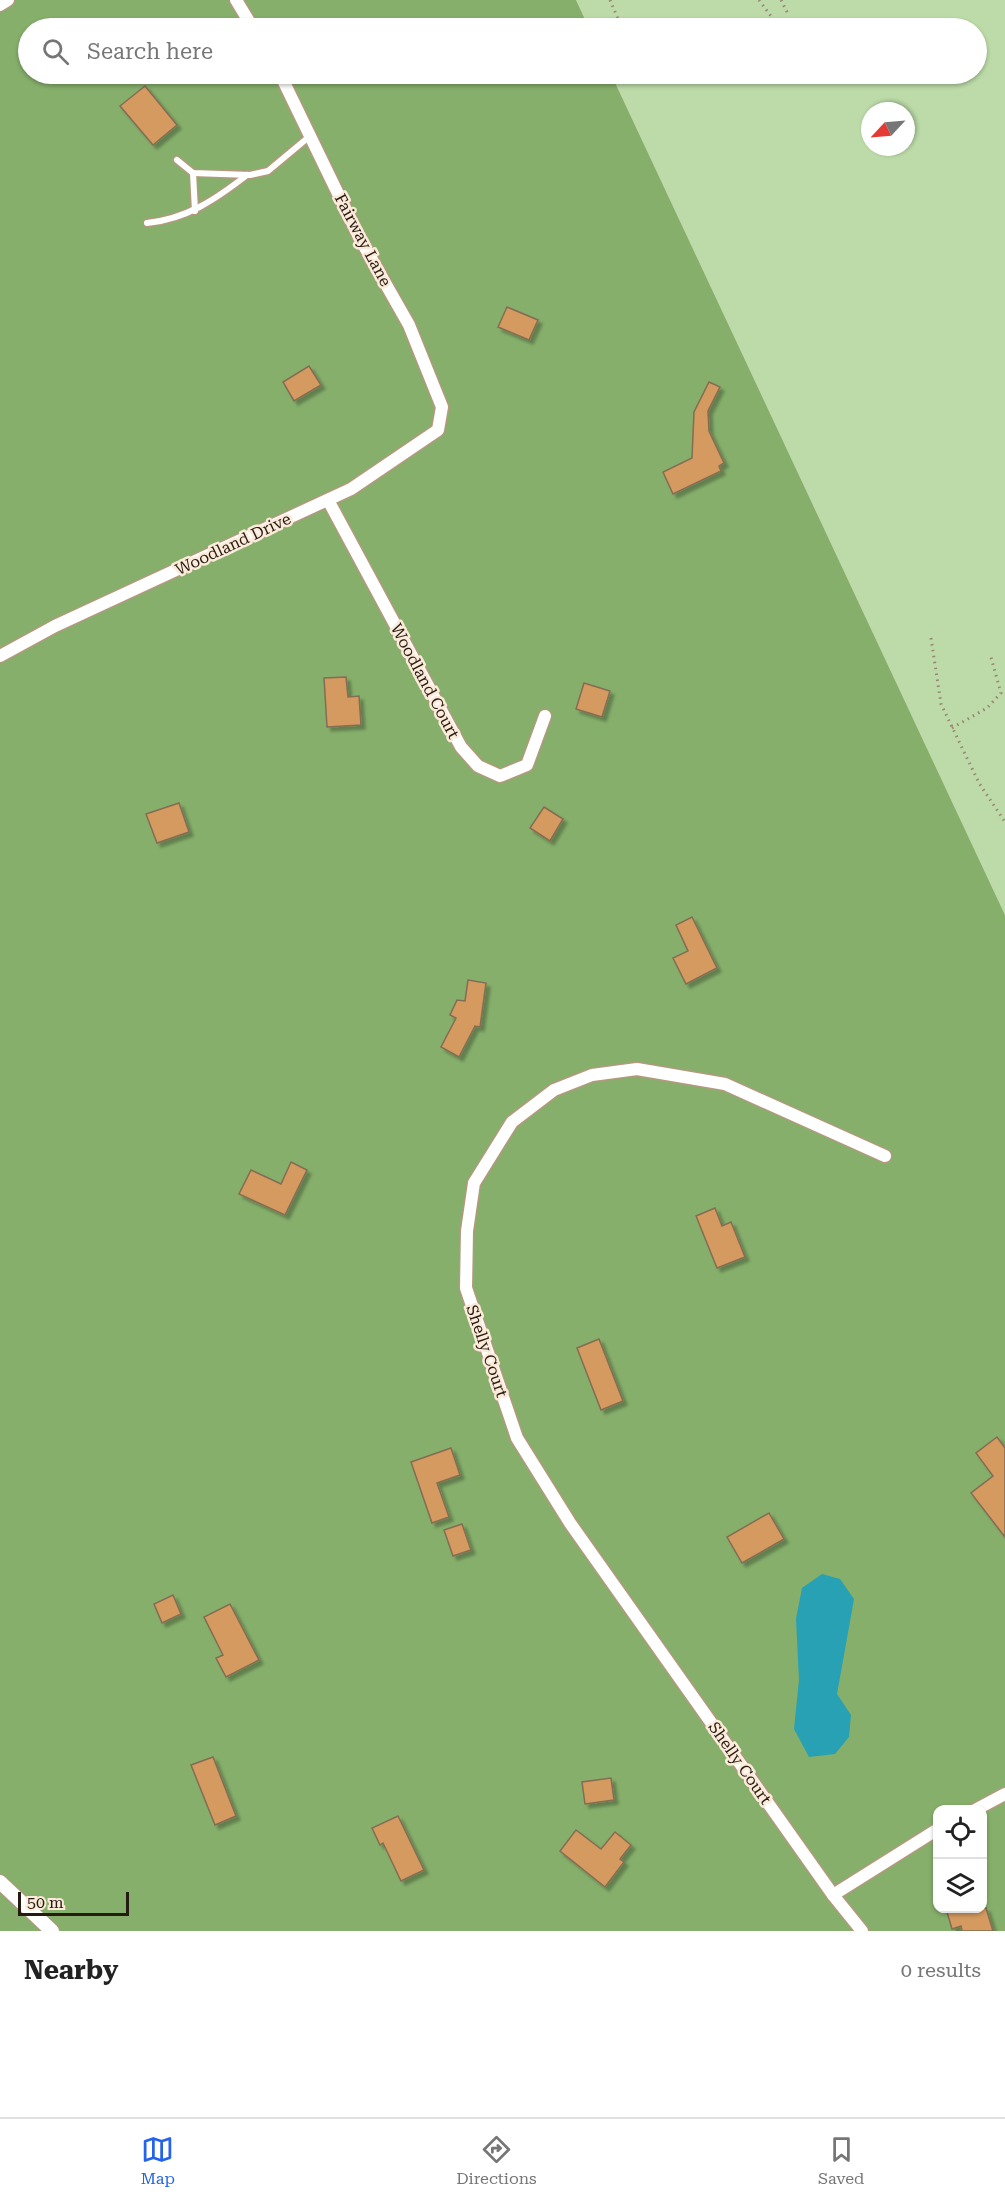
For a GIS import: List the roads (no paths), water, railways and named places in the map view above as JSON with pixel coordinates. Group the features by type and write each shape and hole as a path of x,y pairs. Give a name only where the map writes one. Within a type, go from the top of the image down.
{"street":[{"path":"0,4 8,0"},
{"path":"236,0 248,18"},
{"name":"Fairway Lane","path":"285,84 359,237 409,325 442,407"},
{"name":"Woodland Drive","path":"0,656 55,626 351,489 438,430 442,407"},
{"name":"Woodland Court","path":"328,500 461,747 478,766 500,776 527,765 545,716"},
{"name":"Shelly Court","path":"862,1931 833,1895 570,1523 517,1438 466,1288 467,1231 474,1183 512,1122 554,1090 592,1075 638,1070 725,1084 885,1156"},
{"path":"983,1805 1005,1794"},
{"path":"833,1895 933,1832"},
{"path":"0,1882 52,1931"}],"lane":[{"path":"177,160 193,173 247,175 274,168 311,135"},
{"path":"193,173 195,211"},
{"path":"147,223 164,221 195,211 247,175"}],"water":[{"path":"822,1574 840,1579 854,1599 837,1694 851,1715 849,1737 835,1754 809,1757 794,1729 799,1680 796,1619 802,1588"}]}
